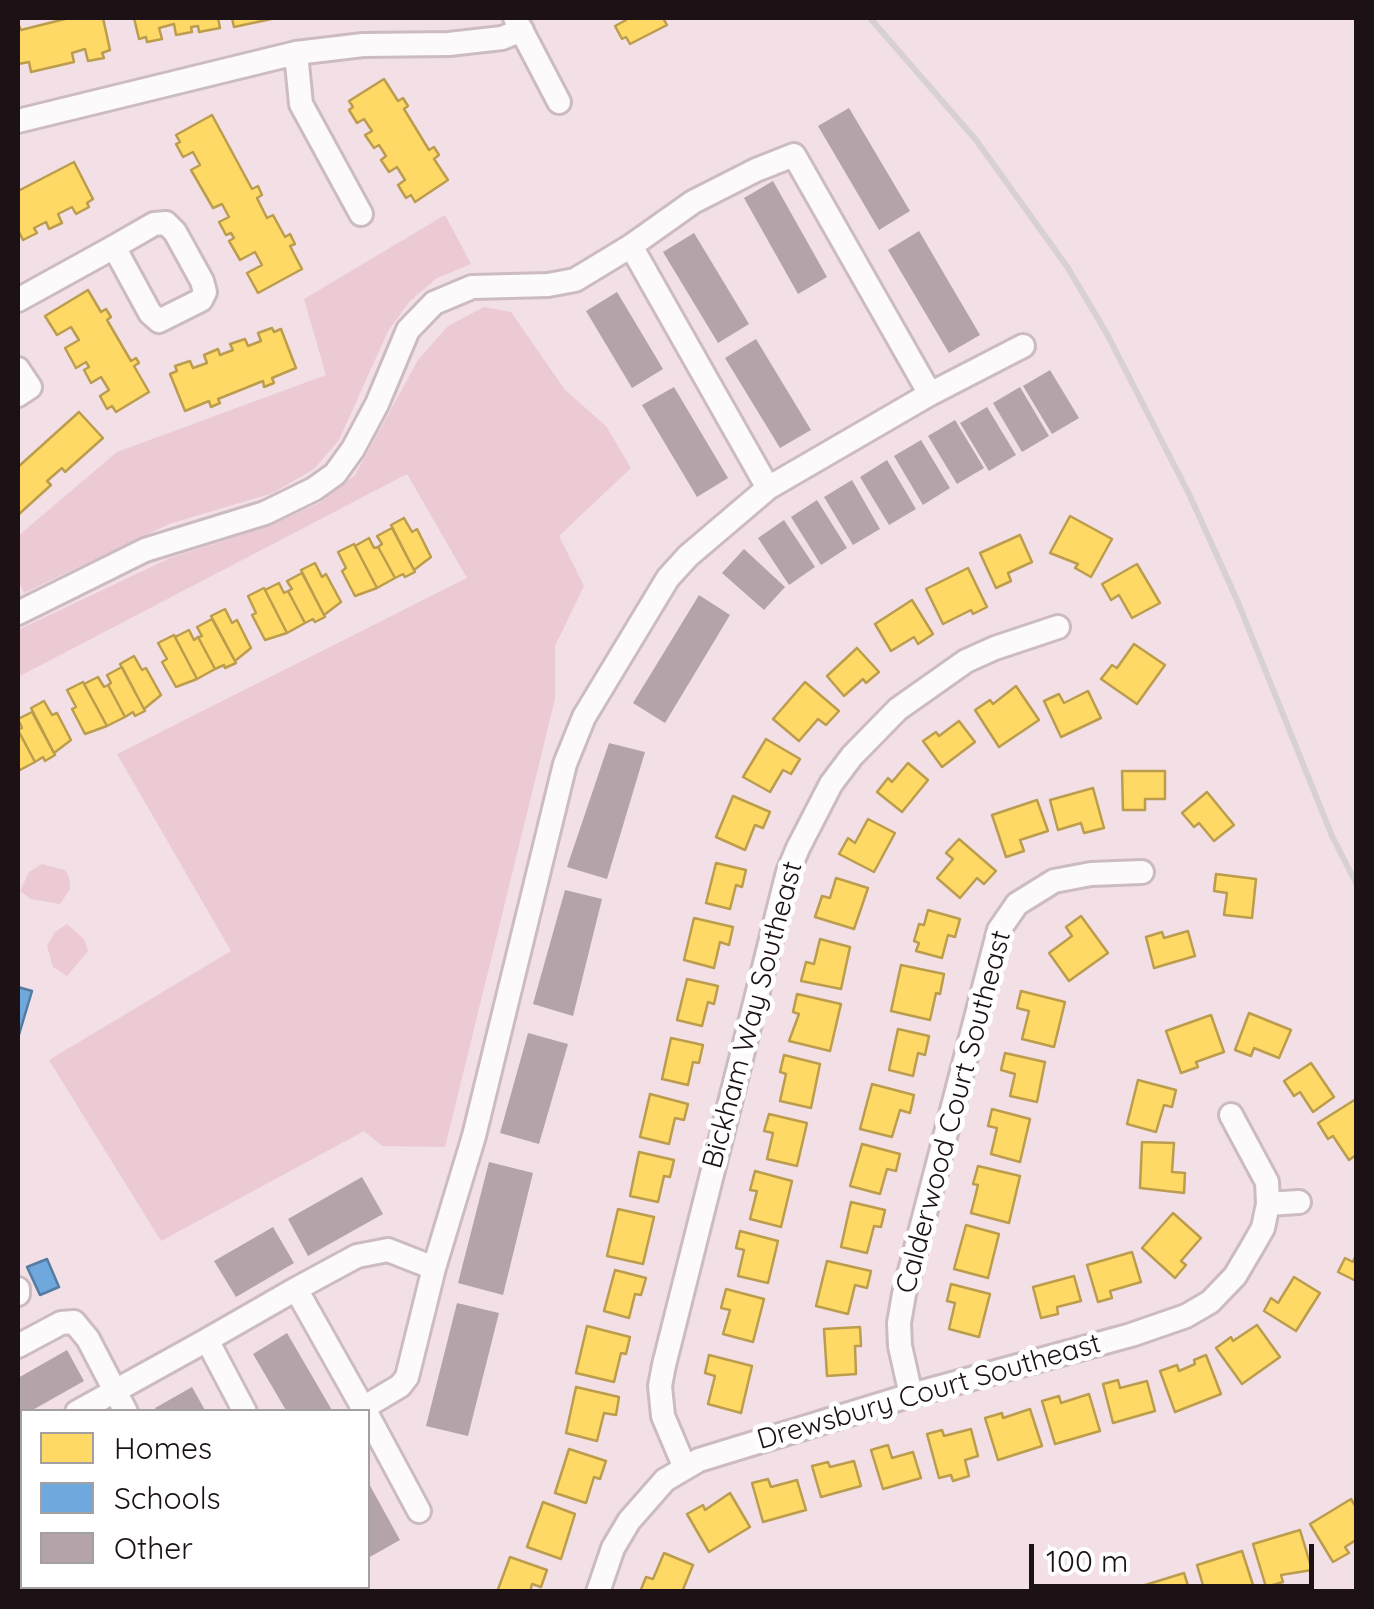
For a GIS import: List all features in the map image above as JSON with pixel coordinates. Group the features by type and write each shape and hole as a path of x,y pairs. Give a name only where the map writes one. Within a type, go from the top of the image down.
{"street":[{"path":"18,121 296,52 502,38 518,24 560,102"},
{"path":"296,52 300,104 361,214"},
{"path":"18,613 145,550 265,513 335,474 376,404 408,330 434,303 472,287 548,285 575,280 693,202 794,155 930,394"},
{"path":"18,300 114,246"},
{"path":"631,246 768,488"},
{"path":"369,1409 407,1377 434,1268 474,1136 565,764 574,740 668,578 768,488 930,394 1023,346"},
{"path":"18,368 30,387 18,395"},
{"name":"Bickham Way Southeast","path":"686,1468 663,1416 660,1386 779,906 798,848 831,784 898,709 966,661 1058,627"},
{"name":"Calderwood Court Southeast","path":"912,1396 900,1346 902,1308 998,930 1017,904 1054,881 1091,874 1142,872"},
{"path":"1231,1115 1266,1182 1268,1204 1299,1202"},
{"name":"Drewsbury Court Southeast","path":"598,1592 629,1521 650,1494 686,1468 718,1452 1131,1336 1186,1316 1210,1302 1235,1276 1263,1228 1268,1204"},
{"path":"89,1409 121,1401 207,1340 357,1256 388,1250 434,1268"},
{"path":"296,1290 363,1409"},
{"path":"18,1346 61,1323 74,1322 88,1339 121,1401"},
{"path":"207,1340 244,1409"},
{"path":"370,1421 419,1511"}],"shaded area":[{"path":"445,215 471,264 437,278 410,301 388,331 339,440 314,469 273,493 169,524 24,593 18,580 18,536 117,452 326,375 304,299"},
{"path":"484,307 511,312 565,390 606,426 631,468 559,536 584,586 555,646 555,699 445,1147 382,1146 364,1131 161,1241 49,1060 231,951 117,754 467,578 407,474 18,677 18,630 170,558 267,527 321,502 355,475 418,360 448,326"},
{"path":"42,864 65,870 69,877 70,889 60,904 31,899 20,891 29,872"},
{"path":"67,924 84,939 88,951 67,976 53,967 47,946 55,932"}],"building: Homes":[{"path":"69,18 103,18 110,50 102,53 104,58 88,61 85,49 72,53 74,62 31,72 29,62 18,64 18,23 21,30"},
{"path":"134,18 218,18 220,28 199,32 198,26 191,27 192,32 176,35 174,24 159,28 162,39 147,42 146,37 139,39"},
{"path":"232,18 276,18 234,27"},
{"path":"624,18 663,18 667,25 630,44 615,26"},
{"path":"384,79 398,101 403,98 408,106 404,109 429,150 434,147 439,155 434,159 448,180 415,202 411,195 406,198 398,185 405,180 397,167 389,172 381,160 386,156 379,145 374,148 365,135 372,131 364,119 357,123 349,110 353,107 349,101"},
{"path":"212,115 252,189 258,186 262,195 257,198 267,218 273,215 285,237 290,234 295,244 290,246 302,269 258,293 247,273 262,265 255,252 240,260 229,241 234,238 231,233 226,235 219,222 229,217 222,204 213,208 191,170 200,165 193,152 183,157 176,144 180,142 176,135"},
{"path":"74,162 93,199 87,203 89,207 76,214 72,207 58,214 62,223 49,229 46,222 34,228 37,233 23,240 18,230 18,191"},
{"path":"88,290 101,312 106,309 111,317 107,320 131,361 136,358 139,363 134,366 149,392 116,412 112,406 107,409 100,396 109,390 101,377 91,383 84,370 89,367 86,362 76,368 65,348 79,340 71,327 57,335 45,316"},
{"path":"272,328 274,332 281,329 296,368 272,378 274,383 264,387 263,381 218,399 220,403 211,407 209,401 185,411 170,374 177,371 175,366 190,361 193,368 207,363 204,355 218,349 220,355 233,350 230,344 245,339 248,346 261,341 258,333"},
{"path":"79,412 103,438 65,472 62,468 47,481 51,485 18,515 18,467"},
{"path":"1070,516 1112,539 1091,577 1075,568 1078,564 1050,553"},
{"path":"404,518 412,532 417,529 431,557 414,570 391,525"},
{"path":"392,528 415,572 405,577 403,574 395,578 378,547 382,544 377,536"},
{"path":"1020,535 1032,562 1008,573 1011,581 996,588 980,553"},
{"path":"369,538 395,578 377,588 355,546"},
{"path":"354,544 377,588 355,596 342,571 346,568 338,552"},
{"path":"315,563 322,577 326,574 341,602 324,615 301,570"},
{"path":"1137,564 1160,603 1132,618 1119,595 1111,600 1102,584"},
{"path":"968,568 987,607 943,624 926,589"},
{"path":"302,573 325,617 315,622 313,619 305,623 288,591 292,589 287,581"},
{"path":"279,583 284,593 288,591 305,623 287,633 265,590"},
{"path":"264,588 287,633 265,640 252,615 256,613 248,596"},
{"path":"912,600 933,634 918,644 914,637 891,651 875,624"},
{"path":"225,609 232,623 237,620 251,648 235,661 211,616"},
{"path":"212,619 236,663 225,668 224,665 215,669 198,637 202,636 197,627"},
{"path":"189,630 194,640 198,637 215,669 197,679 175,637"},
{"path":"174,635 197,679 176,687 162,662 167,659 158,643"},
{"path":"1134,644 1165,665 1137,704 1101,679 1112,665 1117,668"},
{"path":"857,648 879,672 866,683 863,679 844,696 827,676"},
{"path":"134,656 142,670 146,668 161,695 144,709 120,664"},
{"path":"122,667 145,711 135,716 133,712 125,717 108,685 111,683 107,675"},
{"path":"98,677 104,687 108,685 125,717 107,726 84,684"},
{"path":"83,682 107,726 85,734 67,690"},
{"path":"805,682 839,711 826,725 818,719 799,741 773,719"},
{"path":"1016,686 1039,720 999,747 975,710 990,700 993,704"},
{"path":"1088,691 1101,718 1061,737 1044,701 1059,694 1064,703"},
{"path":"44,701 52,715 57,713 71,740 54,753 31,708"},
{"path":"32,712 55,755 45,761 43,757 35,762 18,730 22,728 18,719"},
{"path":"959,721 975,742 942,767 923,741 936,732 939,736"},
{"path":"18,730 35,762 18,771"},
{"path":"766,739 800,759 791,774 783,770 770,792 743,777"},
{"path":"908,763 928,780 902,812 877,792"},
{"path":"1122,771 1165,771 1165,799 1145,799 1145,810 1123,810"},
{"path":"1093,788 1104,828 1084,833 1081,823 1058,830 1050,800"},
{"path":"1207,792 1234,825 1214,841 1199,823 1194,827 1182,813"},
{"path":"733,796 770,812 763,828 755,825 745,850 716,837"},
{"path":"1037,800 1048,831 1020,840 1024,851 1006,857 992,815"},
{"path":"868,819 895,833 874,872 839,854 848,838 855,843"},
{"path":"959,839 996,871 984,884 977,878 960,898 937,878 953,859 946,853"},
{"path":"716,863 746,870 742,887 736,885 730,909 706,903"},
{"path":"1216,874 1256,879 1252,918 1224,915 1227,893 1214,891"},
{"path":"836,878 868,888 854,929 815,917 822,896 830,898"},
{"path":"928,910 960,919 955,937 948,935 942,958 916,951 919,943 914,941"},
{"path":"1081,916 1108,953 1069,981 1049,953 1072,936 1066,927"},
{"path":"694,918 733,927 729,945 720,942 714,968 684,960"},
{"path":"1188,931 1195,956 1154,968 1146,937 1162,932 1164,938"},
{"path":"820,939 850,947 841,989 801,981 806,962 814,964"},
{"path":"901,965 944,974 930,1020 891,1011"},
{"path":"687,979 718,986 714,1004 708,1002 702,1026 677,1020"},
{"path":"1021,991 1065,1002 1054,1047 1022,1039 1029,1011 1017,1008"},
{"path":"797,994 841,1004 830,1051 789,1041 799,1014 793,1012"},
{"path":"1249,1013 1291,1030 1279,1058 1254,1048 1251,1056 1235,1050"},
{"path":"1211,1015 1224,1052 1196,1062 1198,1067 1181,1073 1166,1031"},
{"path":"898,1029 929,1036 925,1055 918,1053 913,1076 889,1070"},
{"path":"671,1038 703,1045 699,1063 693,1062 688,1085 662,1079"},
{"path":"1005,1053 1045,1062 1037,1102 1010,1096 1015,1074 1001,1070"},
{"path":"784,1055 820,1064 811,1108 780,1101 786,1074 780,1072"},
{"path":"1311,1063 1334,1097 1313,1112 1300,1092 1294,1096 1284,1081"},
{"path":"1138,1080 1176,1090 1172,1107 1164,1105 1156,1132 1127,1124"},
{"path":"872,1084 914,1095 910,1113 900,1110 892,1137 860,1129"},
{"path":"650,1094 688,1104 684,1120 675,1118 669,1144 640,1137"},
{"path":"1356,1099 1356,1155 1349,1160 1333,1136 1328,1139 1318,1123"},
{"path":"992,1109 1030,1119 1020,1162 991,1154 997,1128 988,1126"},
{"path":"769,1114 807,1123 797,1166 767,1159 773,1133 764,1131"},
{"path":"1142,1142 1174,1143 1172,1172 1185,1173 1184,1193 1140,1188"},
{"path":"862,1144 900,1154 896,1171 887,1169 880,1194 850,1186"},
{"path":"639,1152 674,1160 670,1177 664,1176 658,1202 630,1196"},
{"path":"978,1166 1020,1176 1009,1223 971,1213"},
{"path":"755,1171 792,1181 781,1227 750,1219 757,1191 750,1190"},
{"path":"851,1202 885,1210 881,1227 874,1226 867,1253 841,1247"},
{"path":"618,1209 654,1217 643,1264 607,1256"},
{"path":"1173,1213 1201,1238 1181,1261 1186,1265 1175,1278 1142,1248"},
{"path":"966,1225 999,1234 988,1278 954,1269"},
{"path":"740,1231 778,1241 768,1283 738,1276 744,1250 736,1248"},
{"path":"1132,1252 1141,1282 1110,1291 1112,1298 1098,1302 1087,1265"},
{"path":"1356,1255 1356,1281 1338,1272 1345,1258 1353,1262"},
{"path":"827,1261 871,1271 867,1288 855,1285 848,1314 816,1306"},
{"path":"615,1270 646,1278 641,1295 635,1294 629,1318 604,1311"},
{"path":"1074,1276 1081,1301 1057,1307 1058,1314 1041,1318 1033,1287"},
{"path":"1294,1277 1320,1293 1296,1331 1264,1311 1271,1298 1278,1303"},
{"path":"951,1284 990,1294 979,1337 949,1329 955,1303 947,1301"},
{"path":"726,1289 764,1299 753,1342 723,1334 730,1310 721,1308"},
{"path":"1257,1325 1280,1357 1242,1384 1216,1348"},
{"path":"587,1326 630,1337 626,1354 621,1353 614,1382 576,1373"},
{"path":"860,1327 861,1346 855,1346 856,1374 827,1376 824,1329"},
{"path":"709,1355 752,1366 741,1413 708,1404 715,1376 705,1373"},
{"path":"1206,1355 1221,1394 1175,1412 1160,1371 1177,1365 1179,1371"},
{"path":"1118,1380 1120,1388 1147,1381 1155,1411 1113,1423 1103,1384"},
{"path":"576,1387 619,1397 616,1415 604,1413 597,1441 566,1433"},
{"path":"1089,1394 1100,1431 1055,1444 1042,1401 1059,1396 1061,1403"},
{"path":"1030,1409 1042,1446 998,1460 985,1418 1002,1413 1003,1418"},
{"path":"971,1429 978,1456 965,1460 969,1476 953,1481 951,1475 939,1478 927,1434 942,1430 944,1436"},
{"path":"888,1445 892,1458 913,1452 921,1478 883,1489 871,1450"},
{"path":"569,1449 606,1461 600,1479 594,1477 586,1503 555,1493"},
{"path":"854,1461 861,1486 821,1497 812,1466 828,1462 830,1467"},
{"path":"768,1479 771,1487 797,1480 806,1510 763,1522 752,1483"},
{"path":"730,1493 750,1527 709,1552 687,1514 703,1505 705,1510"},
{"path":"1351,1499 1356,1507 1356,1540 1345,1547 1349,1553 1333,1562 1310,1524"},
{"path":"543,1502 575,1514 561,1559 527,1547"},
{"path":"1300,1530 1312,1570 1281,1575 1283,1582 1266,1587 1253,1544"},
{"path":"1242,1551 1255,1591 1205,1592 1197,1565"},
{"path":"664,1553 693,1565 682,1592 640,1592 646,1577 653,1579"},
{"path":"510,1557 547,1570 541,1587 532,1584 530,1592 497,1592"},
{"path":"1184,1573 1190,1592 1144,1592 1142,1586"}],"building: Schools":[{"path":"18,987 32,991 18,1038"},
{"path":"47,1259 59,1287 40,1295 27,1267"}],"building: Other":[{"path":"849,108 910,211 879,230 818,126"},
{"path":"773,181 827,277 798,294 744,198"},
{"path":"919,231 980,335 949,353 888,250"},
{"path":"694,233 749,324 718,343 663,252"},
{"path":"617,292 663,369 632,388 586,311"},
{"path":"756,339 811,430 780,448 725,358"},
{"path":"1050,370 1079,418 1052,434 1023,386"},
{"path":"674,387 728,478 697,497 642,405"},
{"path":"1020,387 1049,436 1022,452 993,403"},
{"path":"987,407 1016,455 989,471 960,423"},
{"path":"955,420 984,468 957,484 928,436"},
{"path":"921,440 950,488 923,505 894,456"},
{"path":"887,460 916,509 889,525 860,477"},
{"path":"852,480 880,529 853,545 824,497"},
{"path":"817,500 847,548 821,565 791,517"},
{"path":"784,520 815,567 789,585 758,538"},
{"path":"744,549 785,587 764,610 722,573"},
{"path":"699,595 730,615 665,723 633,703"},
{"path":"609,743 645,752 607,879 567,867"},
{"path":"565,890 602,899 573,1016 533,1004"},
{"path":"528,1033 568,1044 539,1144 500,1133"},
{"path":"489,1162 533,1173 503,1295 458,1283"},
{"path":"362,1177 383,1214 308,1256 288,1219"},
{"path":"273,1227 294,1263 236,1297 214,1261"},
{"path":"457,1303 499,1313 468,1436 426,1426"},
{"path":"287,1333 331,1409 285,1409 253,1354"},
{"path":"67,1350 84,1381 34,1409 20,1409 18,1418 18,1378"},
{"path":"192,1387 204,1409 156,1409"},
{"path":"370,1486 400,1540 370,1557"}],"railway":[{"path":"870,18 976,140 1068,268 1107,334 1190,496 1237,600 1332,836 1356,883"}]}
